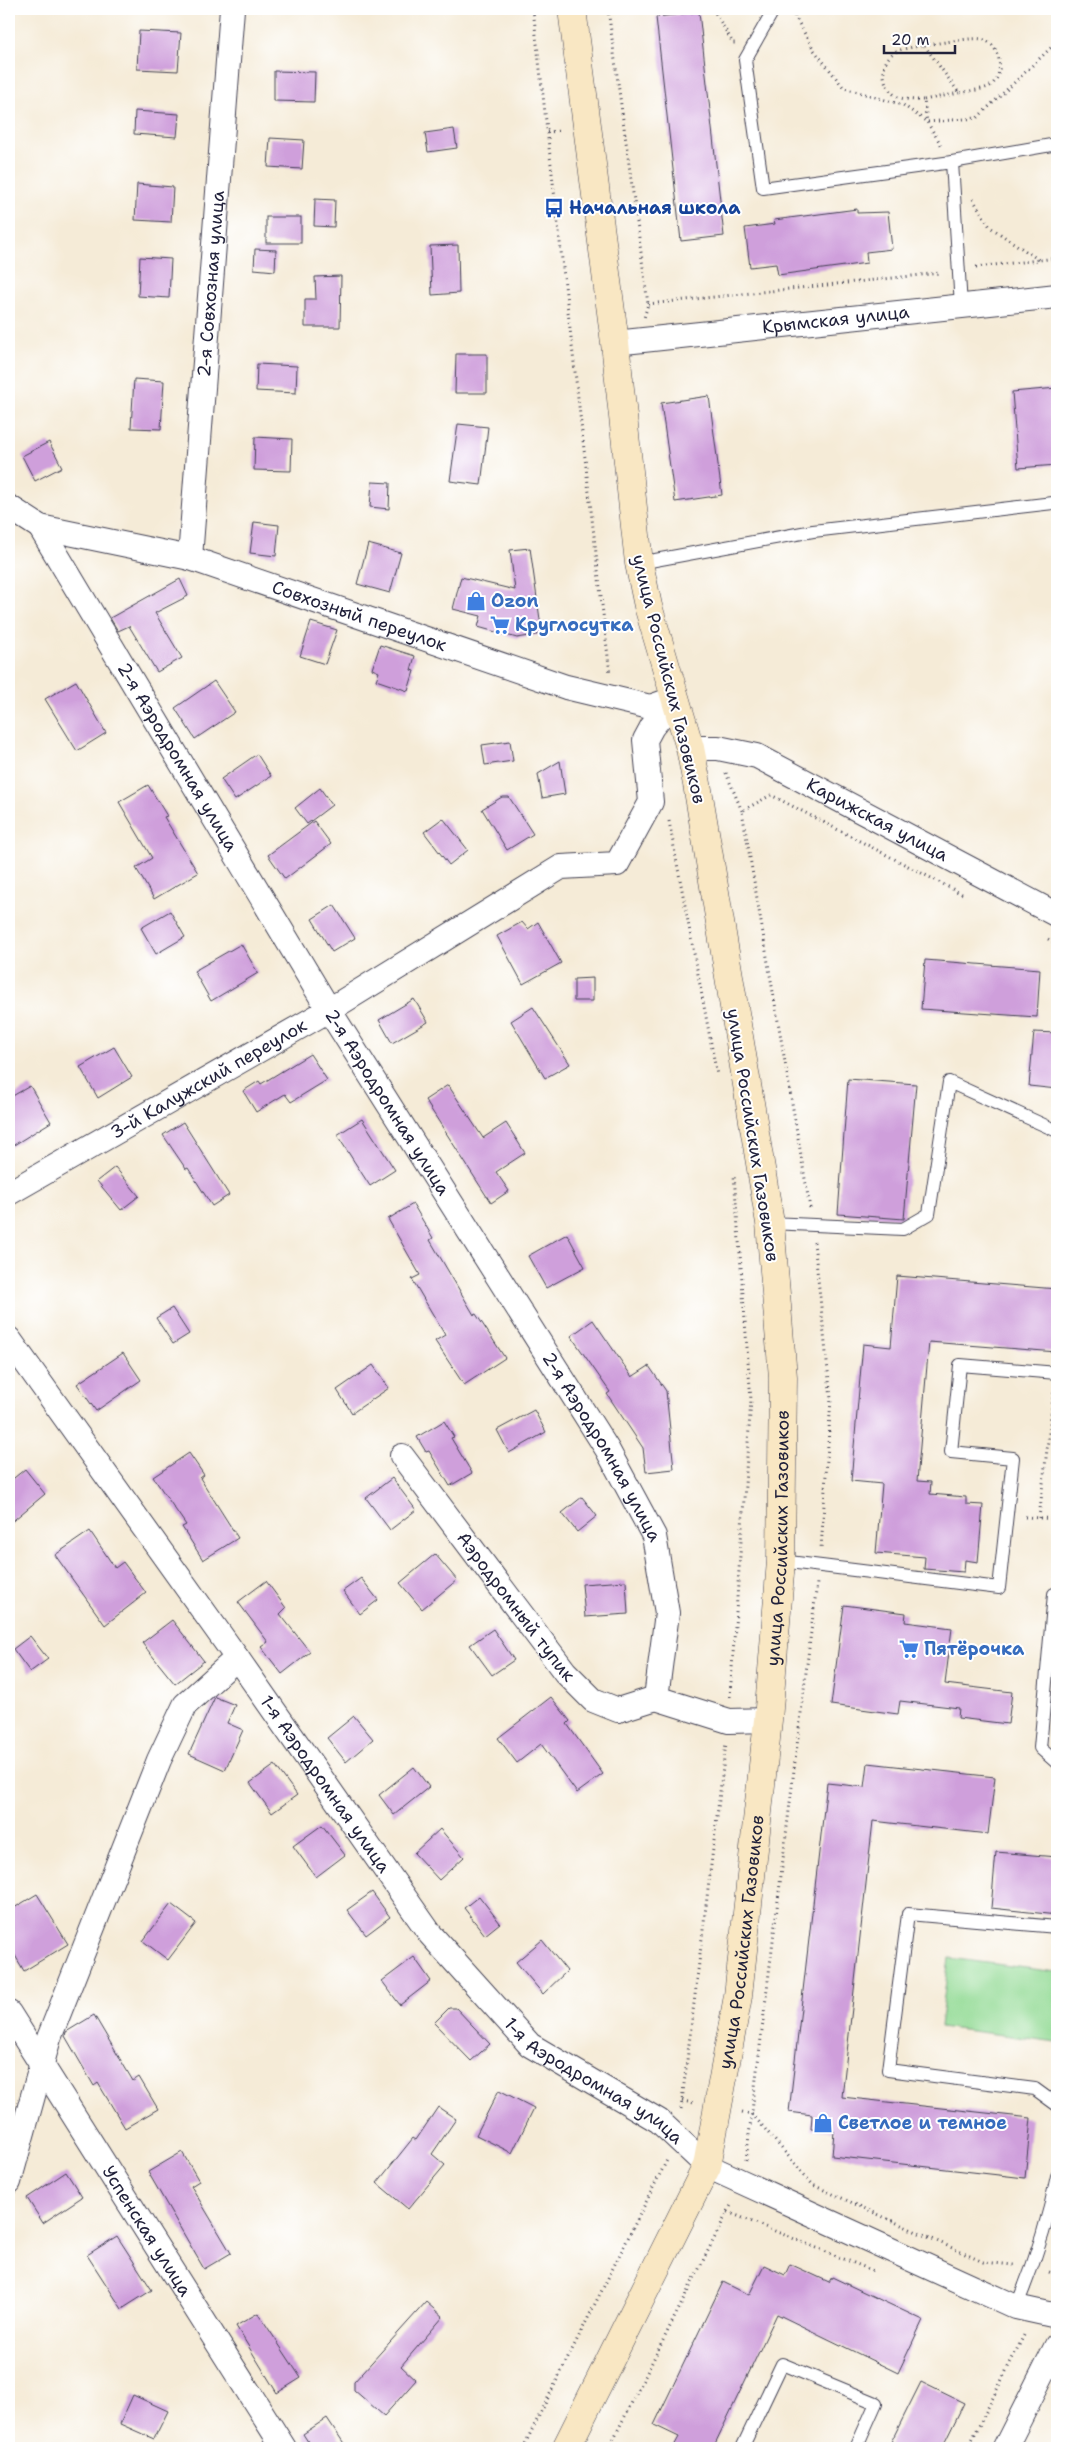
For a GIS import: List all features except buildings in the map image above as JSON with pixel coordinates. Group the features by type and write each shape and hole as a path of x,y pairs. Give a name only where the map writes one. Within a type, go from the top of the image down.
{"main road":[{"name":"улица Российских Газовиков","path":"566,2448 707,2166 738,1996 768,1720 781,1561 783,1376 770,1223 690,748 648,606 639,563 626,342 572,9"}],"street":[{"name":"2-я Совхозная улица","path":"190,558 232,9"},
{"name":"Крымская улица","path":"626,342 1057,296"},
{"path":"9,508 40,527"},
{"name":"Совхозный переулок","path":"40,527 190,558 557,684 612,699 650,707 676,698"},
{"name":"2-я Аэродромная улица","path":"40,527 329,1010 607,1449 654,1536 667,1613 656,1698"},
{"name":"3-й Калужский переулок","path":"9,1193 329,1010 561,867 617,864 651,802 645,740 676,698"},
{"name":"Карижская улица","path":"690,748 718,748 757,756 1057,915"},
{"name":"1-я Аэродромная улица","path":"9,1339 237,1658 431,1935 530,2045 659,2121 707,2166 1016,2318 1057,2316"},
{"name":"Аэродромный тупик","path":"402,1456 565,1672 593,1700 618,1710 656,1698"},
{"path":"9,2182 49,2038 159,1760 185,1705 237,1658"},
{"path":"656,1698 729,1721 768,1720"},
{"name":"Успенская улица","path":"9,2013 284,2448"},
{"path":"1005,2448 1057,2345"}],"lane":[{"path":"774,9 745,60 763,188 952,162 1057,144"},
{"path":"952,162 962,306"},
{"path":"639,563 813,531 1053,503"},
{"path":"770,1223 903,1229 929,1214 949,1082 1057,1131"},
{"path":"781,1561 999,1588 1014,1458 951,1452 960,1365 1056,1372"},
{"path":"1057,1594 1054,1594 1040,1748 1057,1763"},
{"path":"1057,1927 908,1914 888,2070 1034,2089 1057,2105"},
{"path":"1016,2318 1050,2211 1057,2176"},
{"path":"742,2448 782,2364 876,2403 856,2448"}],"path":[{"path":"533,9 612,699"},
{"path":"608,9 648,304 626,342"},
{"path":"713,9 733,43 756,41"},
{"path":"791,9 814,50 844,88 903,105 927,122 990,227 1039,260"},
{"path":"982,39 993,46 1000,60 998,76 990,86 960,93 924,100 899,98 887,88 882,75 886,63 895,52 924,45 982,39"},
{"path":"927,122 977,118 1057,42"},
{"path":"924,45 960,93"},
{"path":"924,100 927,122"},
{"path":"648,304 929,276 960,269 1057,258"},
{"path":"718,748 742,811"},
{"path":"668,815 718,1079"},
{"path":"523,2448 678,2139 729,1721 751,1400 733,1167"},
{"path":"1039,1518 1056,1372"},
{"path":"1007,1515 1057,1519"},
{"path":"682,2101 718,2106 753,2115 813,2185 983,2262 1033,2266 1057,2275"},
{"path":"728,2212 881,2274"},
{"path":"968,2448 1026,2333 1016,2318"}],"green space":[{"path":"949,1958 1057,1972 1057,2042 940,2027"}],"place":[{"name":"Начальная школа","path":"554,208"},
{"name":"Ozon","path":"476,601"},
{"name":"Круглосутка","path":"500,625"},
{"name":"Пятёрочка","path":"909,1649"},
{"name":"Светлое и темное","path":"823,2123"}]}
